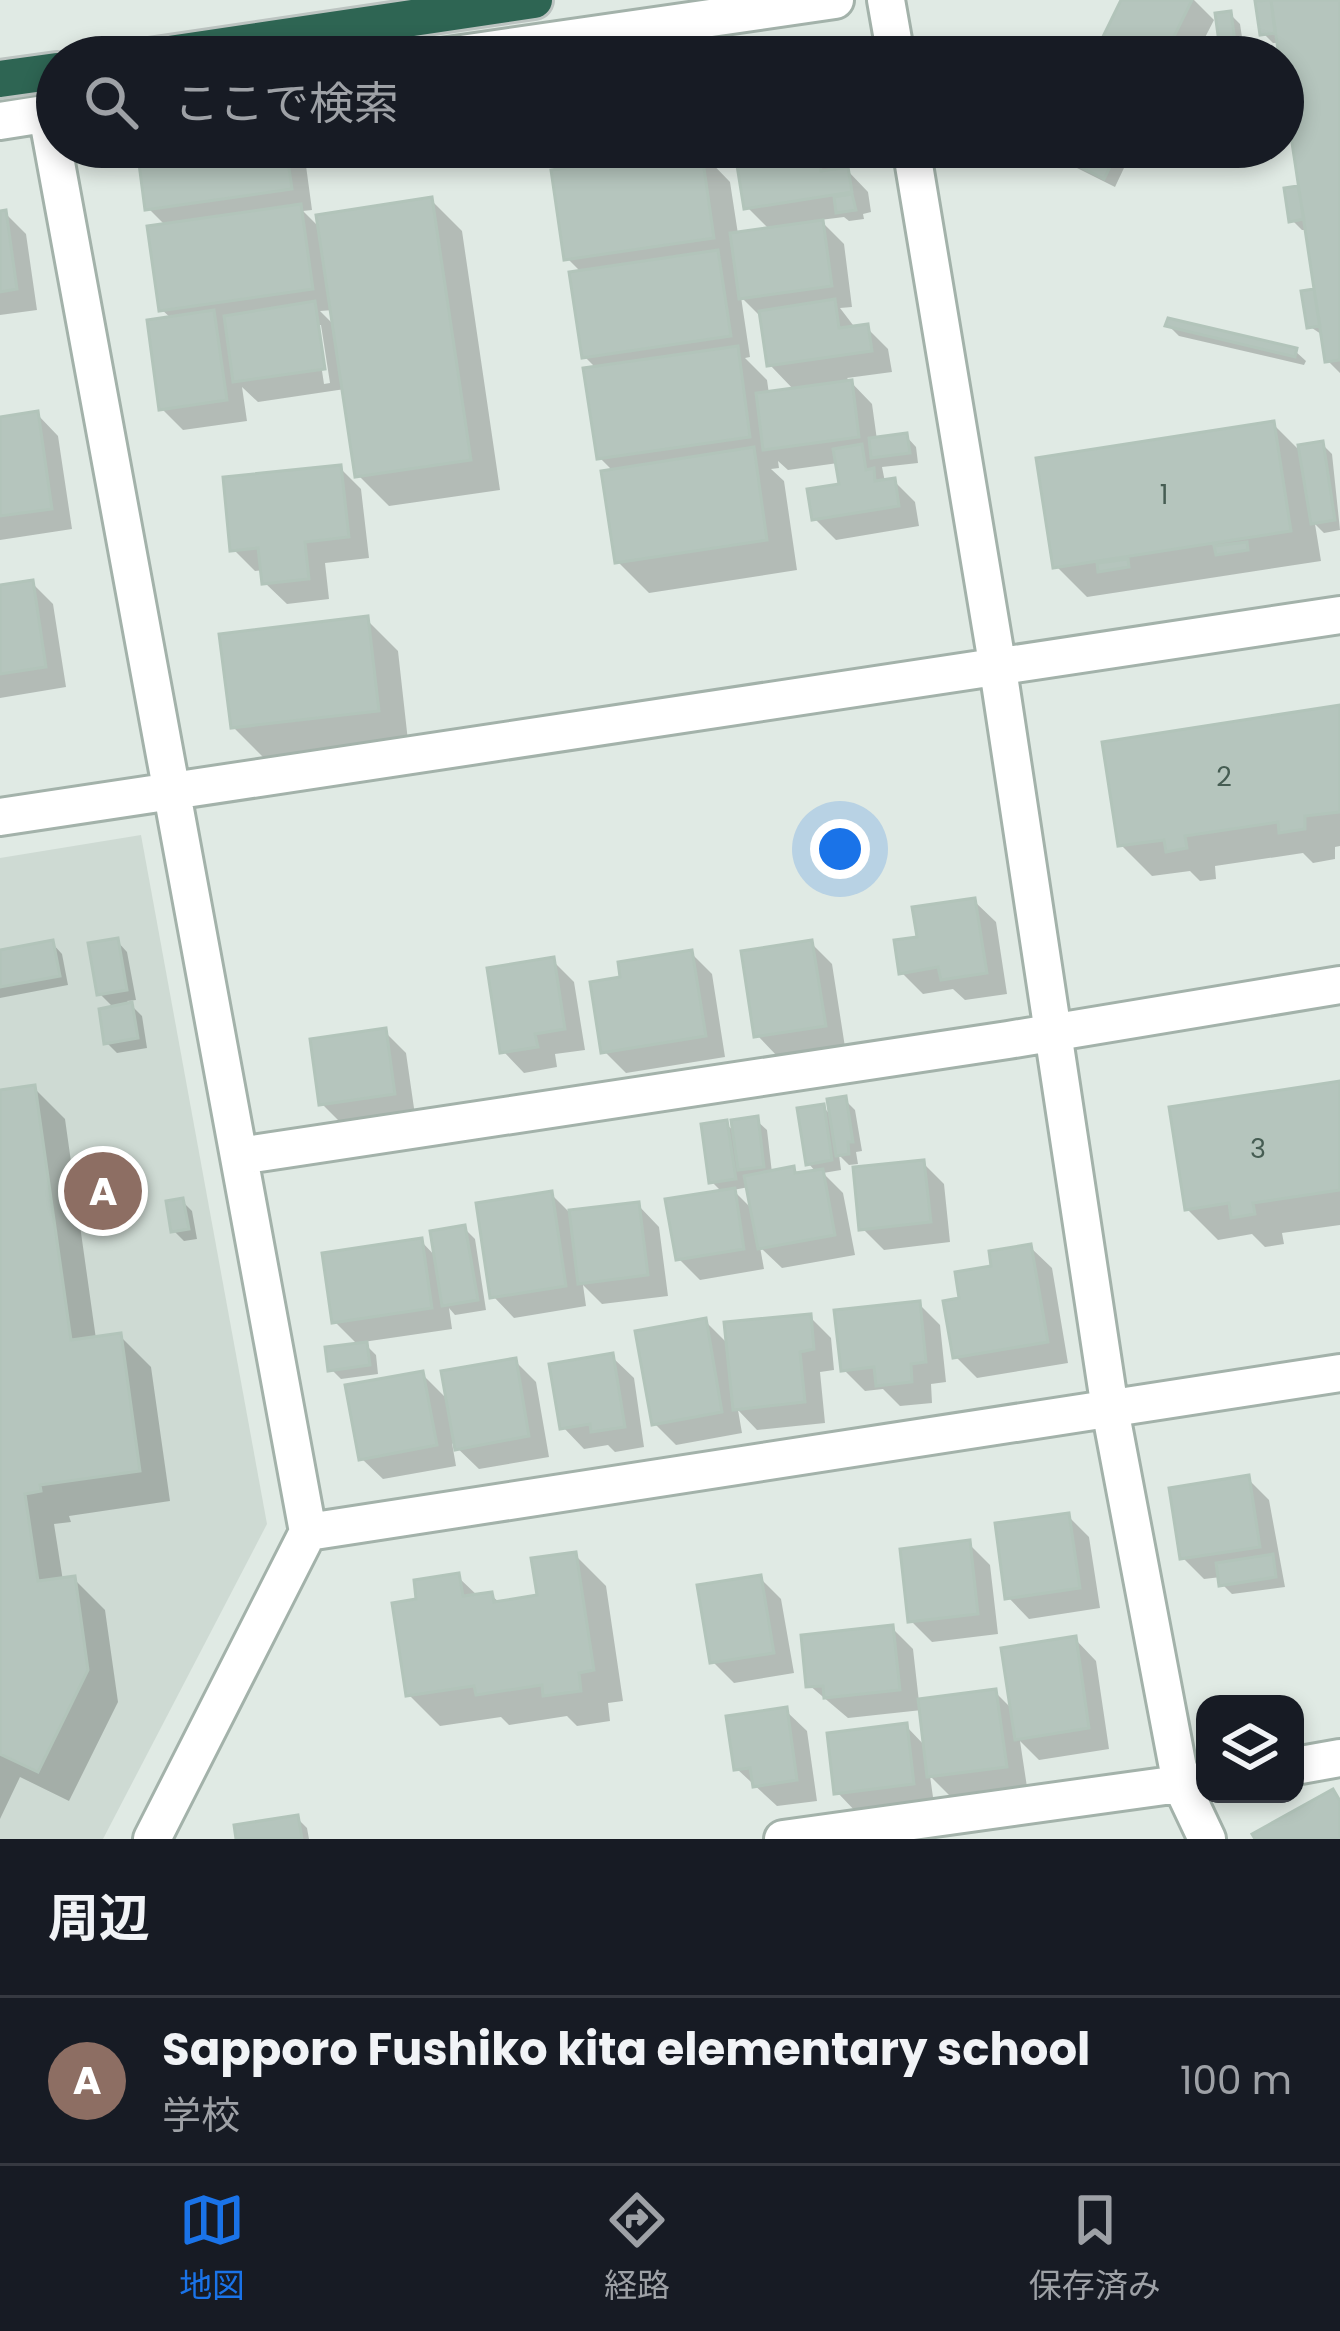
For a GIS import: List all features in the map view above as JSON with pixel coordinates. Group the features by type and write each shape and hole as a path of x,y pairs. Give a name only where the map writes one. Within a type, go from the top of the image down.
{"highway":[{"path":"291,36 534,0"},
{"path":"0,79 36,73"}],"street":[{"path":"587,36 836,0"},
{"path":"886,0 892,36"},
{"path":"0,122 36,116"},
{"path":"62,168 308,1532 152,1839"},
{"path":"914,168 998,669 1110,1409 1207,1839"},
{"path":"0,817 1340,615"},
{"path":"239,1156 1340,985"},
{"path":"308,1532 1340,1373"},
{"path":"1304,1764 1340,1758"},
{"path":"783,1839 1193,1782"}],"shaded area":[{"path":"141,835 267,1524 103,1839 0,1839 0,858"}],"building":[{"path":"1121,0 1192,0 1174,36 1103,36"},
{"path":"1271,0 1340,0 1340,360 1325,362 1296,168 1304,168 1304,36 1276,36"},
{"path":"1271,0 1275,33 1260,35 1255,1"},
{"path":"1231,11 1234,36 1218,36 1215,13"},
{"path":"140,168 289,168 292,189 145,210"},
{"path":"704,168 714,238 564,260 551,170"},
{"path":"737,168 848,168 852,192 744,209"},
{"path":"1082,168 1110,168 1104,179"},
{"path":"1298,186 1304,219 1289,222 1284,188"},
{"path":"852,194 856,210 836,213 834,197"},
{"path":"432,197 471,460 355,477 316,215"},
{"path":"301,204 313,289 159,311 147,226"},
{"path":"6,210 17,289 0,292 0,211"},
{"path":"823,220 832,286 739,299 730,233"},
{"path":"718,250 731,336 582,358 569,272"},
{"path":"1314,289 1320,326 1307,328 1301,291"},
{"path":"835,299 839,328 868,324 872,351 767,366 759,311"},
{"path":"315,301 325,369 233,382 224,316"},
{"path":"214,310 227,400 159,410 147,320"},
{"path":"1168,318 1297,348 1295,357 1165,326"},
{"path":"738,346 750,437 597,459 583,368"},
{"path":"852,380 859,437 763,450 756,393"},
{"path":"38,411 52,509 0,516 0,417"},
{"path":"1274,421 1291,531 1053,568 1036,458"},
{"path":"907,433 910,453 871,458 869,438"},
{"path":"1323,441 1335,520 1311,524 1298,445"},
{"path":"862,444 866,470 874,468 875,481 895,478 899,506 812,520 807,489 839,484 833,449"},
{"path":"754,447 767,540 615,563 601,471"},
{"path":"341,465 349,537 305,542 309,579 262,584 258,548 230,551 223,477"},
{"path":"1247,542 1248,550 1216,555 1214,546"},
{"path":"1128,559 1129,567 1098,572 1097,563"},
{"path":"33,580 46,667 0,674 0,585"},
{"path":"368,616 379,711 231,728 219,634"},
{"path":"1340,705 1340,812 1305,816 1305,829 1279,833 1278,822 1185,836 1187,848 1166,852 1164,840 1118,846 1102,742"},
{"path":"975,898 987,973 941,980 938,967 899,974 894,940 917,937 912,907"},
{"path":"118,938 127,990 97,995 88,943"},
{"path":"53,940 60,976 0,987 0,950"},
{"path":"812,940 826,1026 754,1037 741,951"},
{"path":"692,950 706,1036 601,1053 590,982 620,977 618,962"},
{"path":"554,957 565,1029 535,1034 538,1047 500,1053 487,968"},
{"path":"132,1002 138,1038 104,1044 99,1009"},
{"path":"386,1028 395,1094 319,1105 310,1039"},
{"path":"1340,1081 1340,1190 1253,1203 1255,1214 1231,1218 1229,1203 1185,1210 1169,1107"},
{"path":"35,1085 71,1340 121,1333 140,1471 40,1485 41,1491 25,1494 38,1581 75,1576 88,1670 38,1772 0,1754 0,1090"},
{"path":"846,1096 853,1142 848,1142 849,1154 836,1156 827,1099"},
{"path":"824,1104 832,1160 806,1165 797,1108"},
{"path":"758,1116 764,1167 738,1170 731,1120"},
{"path":"727,1120 736,1179 709,1183 701,1124"},
{"path":"924,1160 931,1222 859,1230 853,1167"},
{"path":"794,1166 795,1173 823,1169 835,1235 758,1249 744,1176"},
{"path":"735,1188 744,1249 676,1260 665,1199"},
{"path":"552,1191 566,1286 490,1298 476,1203"},
{"path":"183,1198 189,1229 171,1232 166,1201"},
{"path":"639,1202 648,1275 578,1284 569,1210"},
{"path":"465,1225 478,1300 442,1306 430,1231"},
{"path":"422,1238 432,1308 332,1323 322,1253"},
{"path":"1031,1244 1048,1342 953,1358 943,1301 959,1298 955,1272 991,1266 989,1251"},
{"path":"920,1301 926,1362 911,1364 912,1382 876,1386 874,1367 841,1371 834,1310"},
{"path":"811,1314 814,1349 800,1352 805,1402 733,1410 724,1322"},
{"path":"706,1318 722,1412 652,1425 635,1331"},
{"path":"367,1342 370,1365 328,1371 325,1347"},
{"path":"613,1353 625,1427 591,1432 590,1424 560,1429 549,1364"},
{"path":"516,1358 529,1436 455,1450 441,1371"},
{"path":"423,1371 437,1445 359,1460 345,1385"},
{"path":"1249,1475 1260,1547 1180,1559 1169,1488"},
{"path":"1069,1513 1080,1588 1005,1599 995,1523"},
{"path":"970,1540 978,1614 908,1622 900,1549"},
{"path":"576,1552 594,1670 579,1673 581,1691 543,1696 542,1685 476,1695 474,1686 406,1696 392,1603 416,1599 414,1580 459,1573 463,1596 492,1592 494,1602 537,1595 531,1558"},
{"path":"1273,1554 1276,1577 1219,1586 1216,1563"},
{"path":"761,1575 774,1653 710,1663 697,1585"},
{"path":"893,1625 900,1690 824,1698 823,1686 806,1687 801,1635"},
{"path":"1076,1636 1089,1728 1015,1740 1001,1648"},
{"path":"996,1689 1007,1767 927,1777 918,1699"},
{"path":"787,1707 797,1780 753,1787 750,1768 734,1770 726,1716"},
{"path":"907,1723 914,1784 834,1794 827,1733"},
{"path":"1333,1789 1340,1801 1340,1839 1255,1839 1252,1834"},
{"path":"298,1815 302,1839 236,1839 234,1825"}],"place":[{"name":"Sapporo Fushiko kita elementary school","path":"103,1191"}]}
